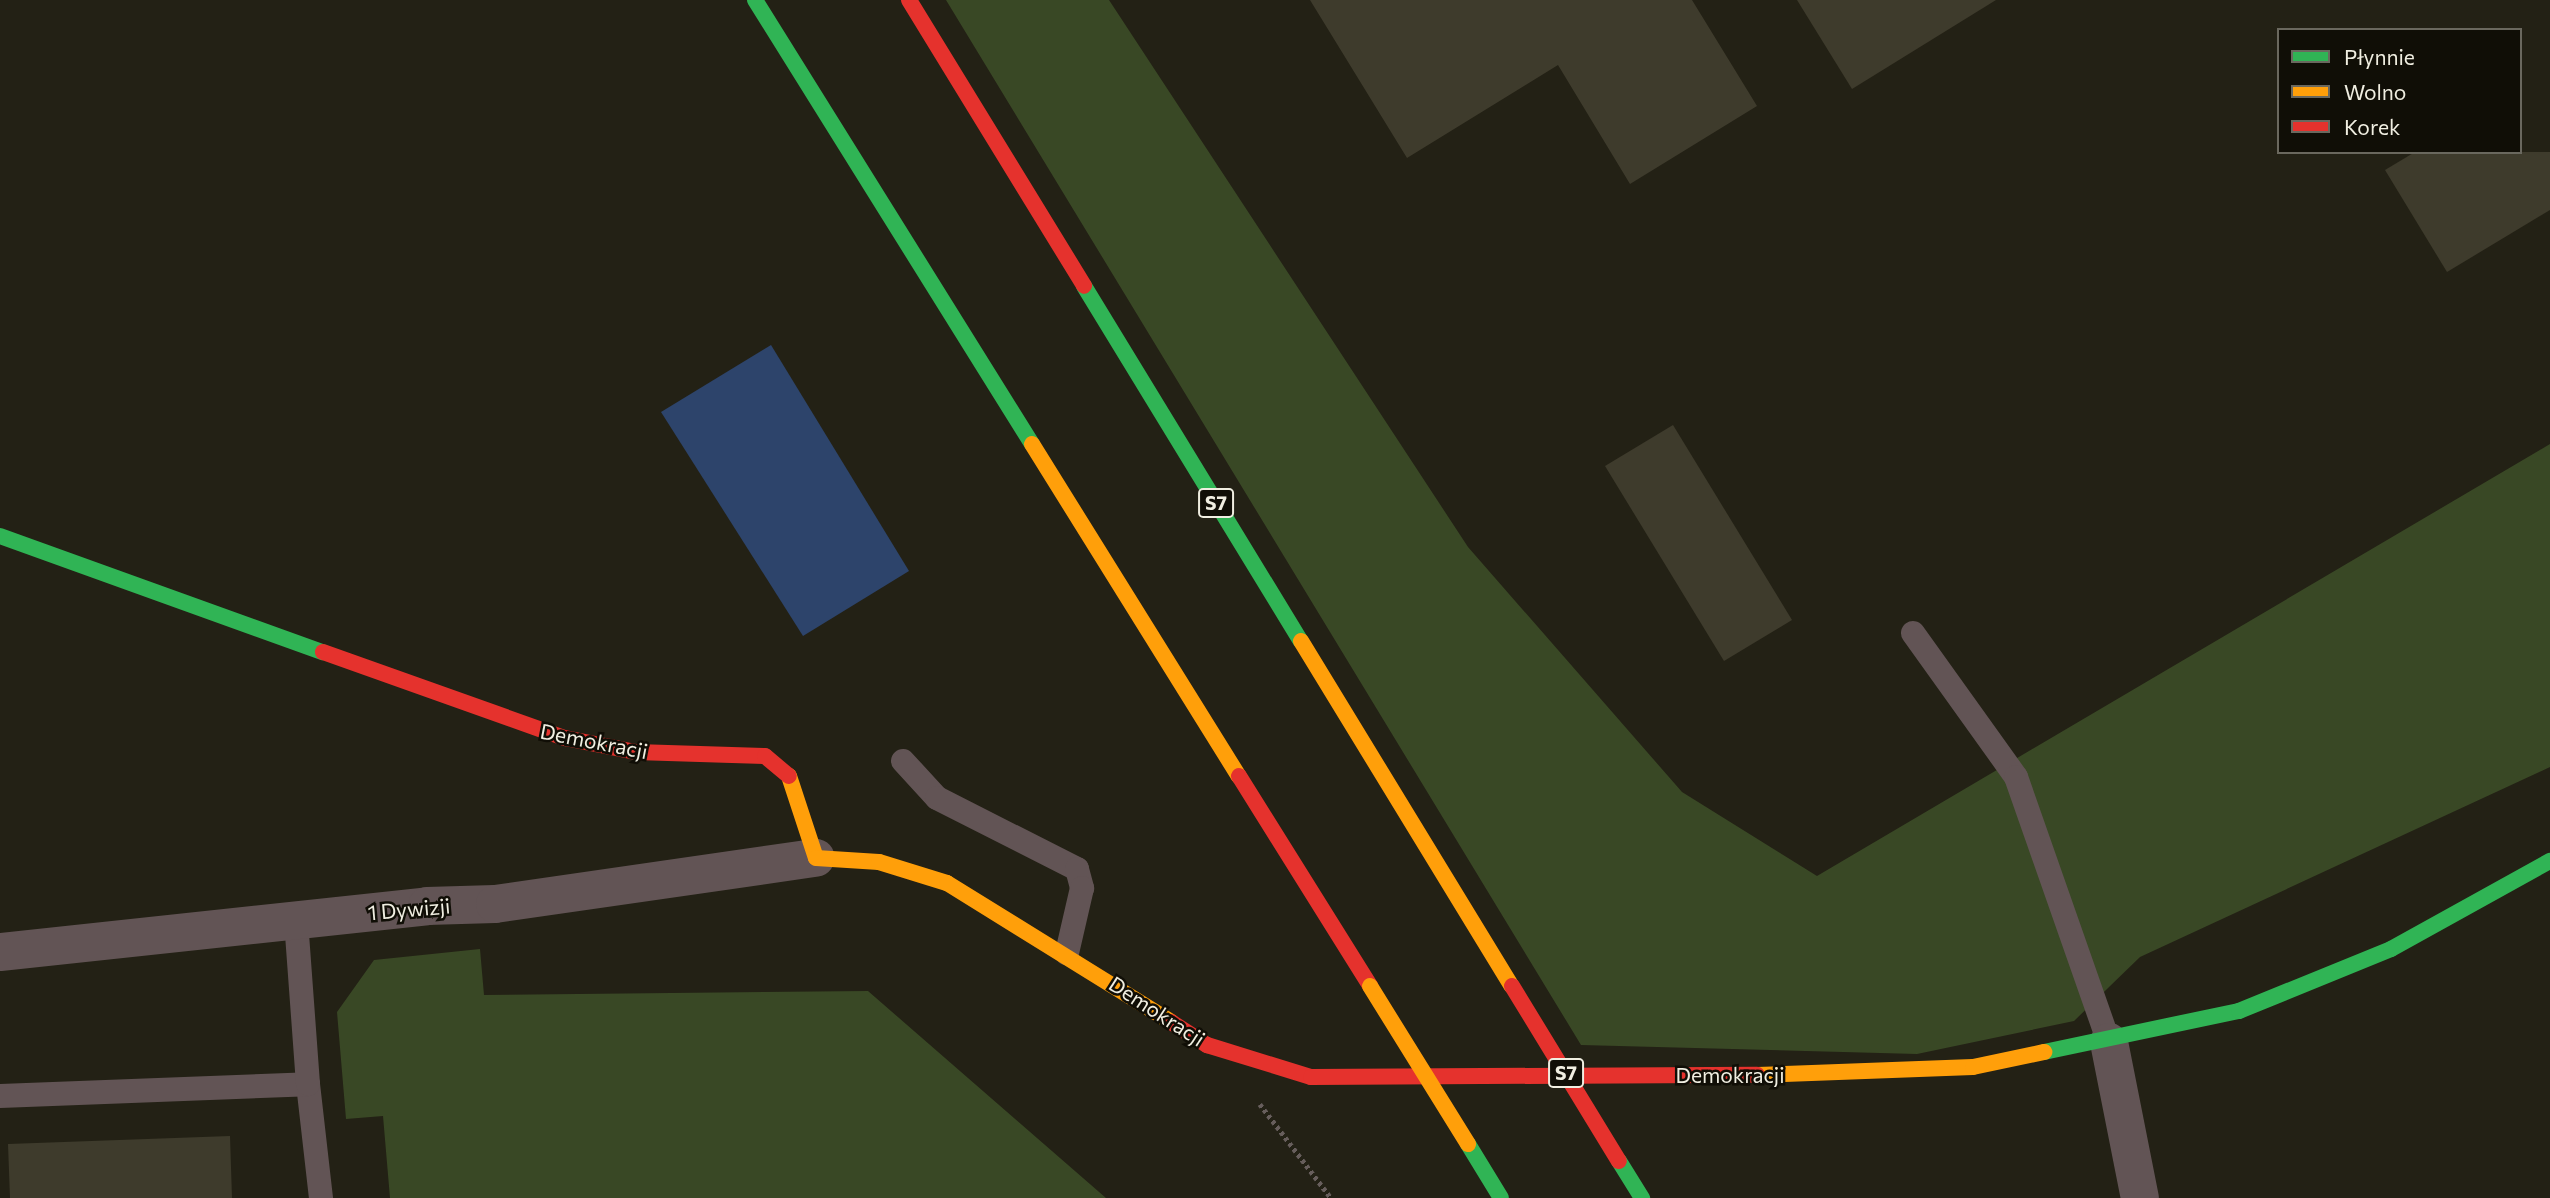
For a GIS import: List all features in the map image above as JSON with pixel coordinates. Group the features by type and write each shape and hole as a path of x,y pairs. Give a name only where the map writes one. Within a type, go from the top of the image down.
{"main road":[{"path":"755,0 801,78 1501,1198"},
{"name":"S7","path":"909,0 1642,1198"},
{"name":"Demokracji","path":"0,536 565,738 636,752 765,756 782,766 796,787 816,858 914,870 995,908 1207,1045 1311,1077 1837,1075 1973,1067 2109,1042 2239,1011 2391,949 2550,861"}],"street":[{"name":"1 Dywizji","path":"0,952 296,920 495,904 816,858"},
{"path":"2109,1042 2140,1198"}],"lane":[{"path":"1913,633 2015,778 2109,1042"},
{"path":"903,761 937,798 1077,869 1082,888 1067,953"},
{"path":"296,920 308,1084 321,1198"},
{"path":"0,1096 308,1084"}],"path":[{"path":"1256,1099 1331,1198"}],"green space":[{"path":"946,0 1109,0 1468,547 1682,792 1817,876 2550,444 2550,767 2140,957 2074,1021 1917,1054 1581,1045"},
{"path":"480,949 484,995 868,991 1106,1198 390,1198 383,1116 346,1119 337,1012 374,960"}],"water":[{"path":"771,345 909,571 803,636 661,412"}],"building":[{"path":"1310,0 1692,0 1757,106 1630,184 1558,65 1407,158"},
{"path":"1797,0 1996,0 1852,89"},
{"path":"2550,152 2550,210 2447,272 2385,170 2412,154"},
{"path":"1673,425 1792,620 1724,661 1605,466"},
{"path":"230,1136 232,1198 10,1198 8,1144"}],"traffic: fast":[{"path":"755,0 1032,444"},
{"path":"1084,286 1301,641"},
{"path":"0,536 323,652"},
{"path":"2044,1052 2239,1011 2391,949 2550,861"},
{"path":"1468,1144 1501,1198"},
{"path":"1619,1161 1642,1198"}],"traffic: slow":[{"path":"1032,444 1239,776"},
{"path":"1301,641 1512,986"},
{"path":"789,776 816,858 879,862 947,883 1171,1022"},
{"path":"1370,986 1468,1144"},
{"path":"1757,1075 1973,1067 2044,1052"}],"traffic: jam":[{"path":"909,0 1084,286"},
{"path":"323,652 565,738 636,752 765,756 789,776"},
{"path":"1239,776 1370,986"},
{"path":"1512,986 1619,1161"},
{"path":"1171,1022 1207,1045 1311,1077 1757,1075"}]}
